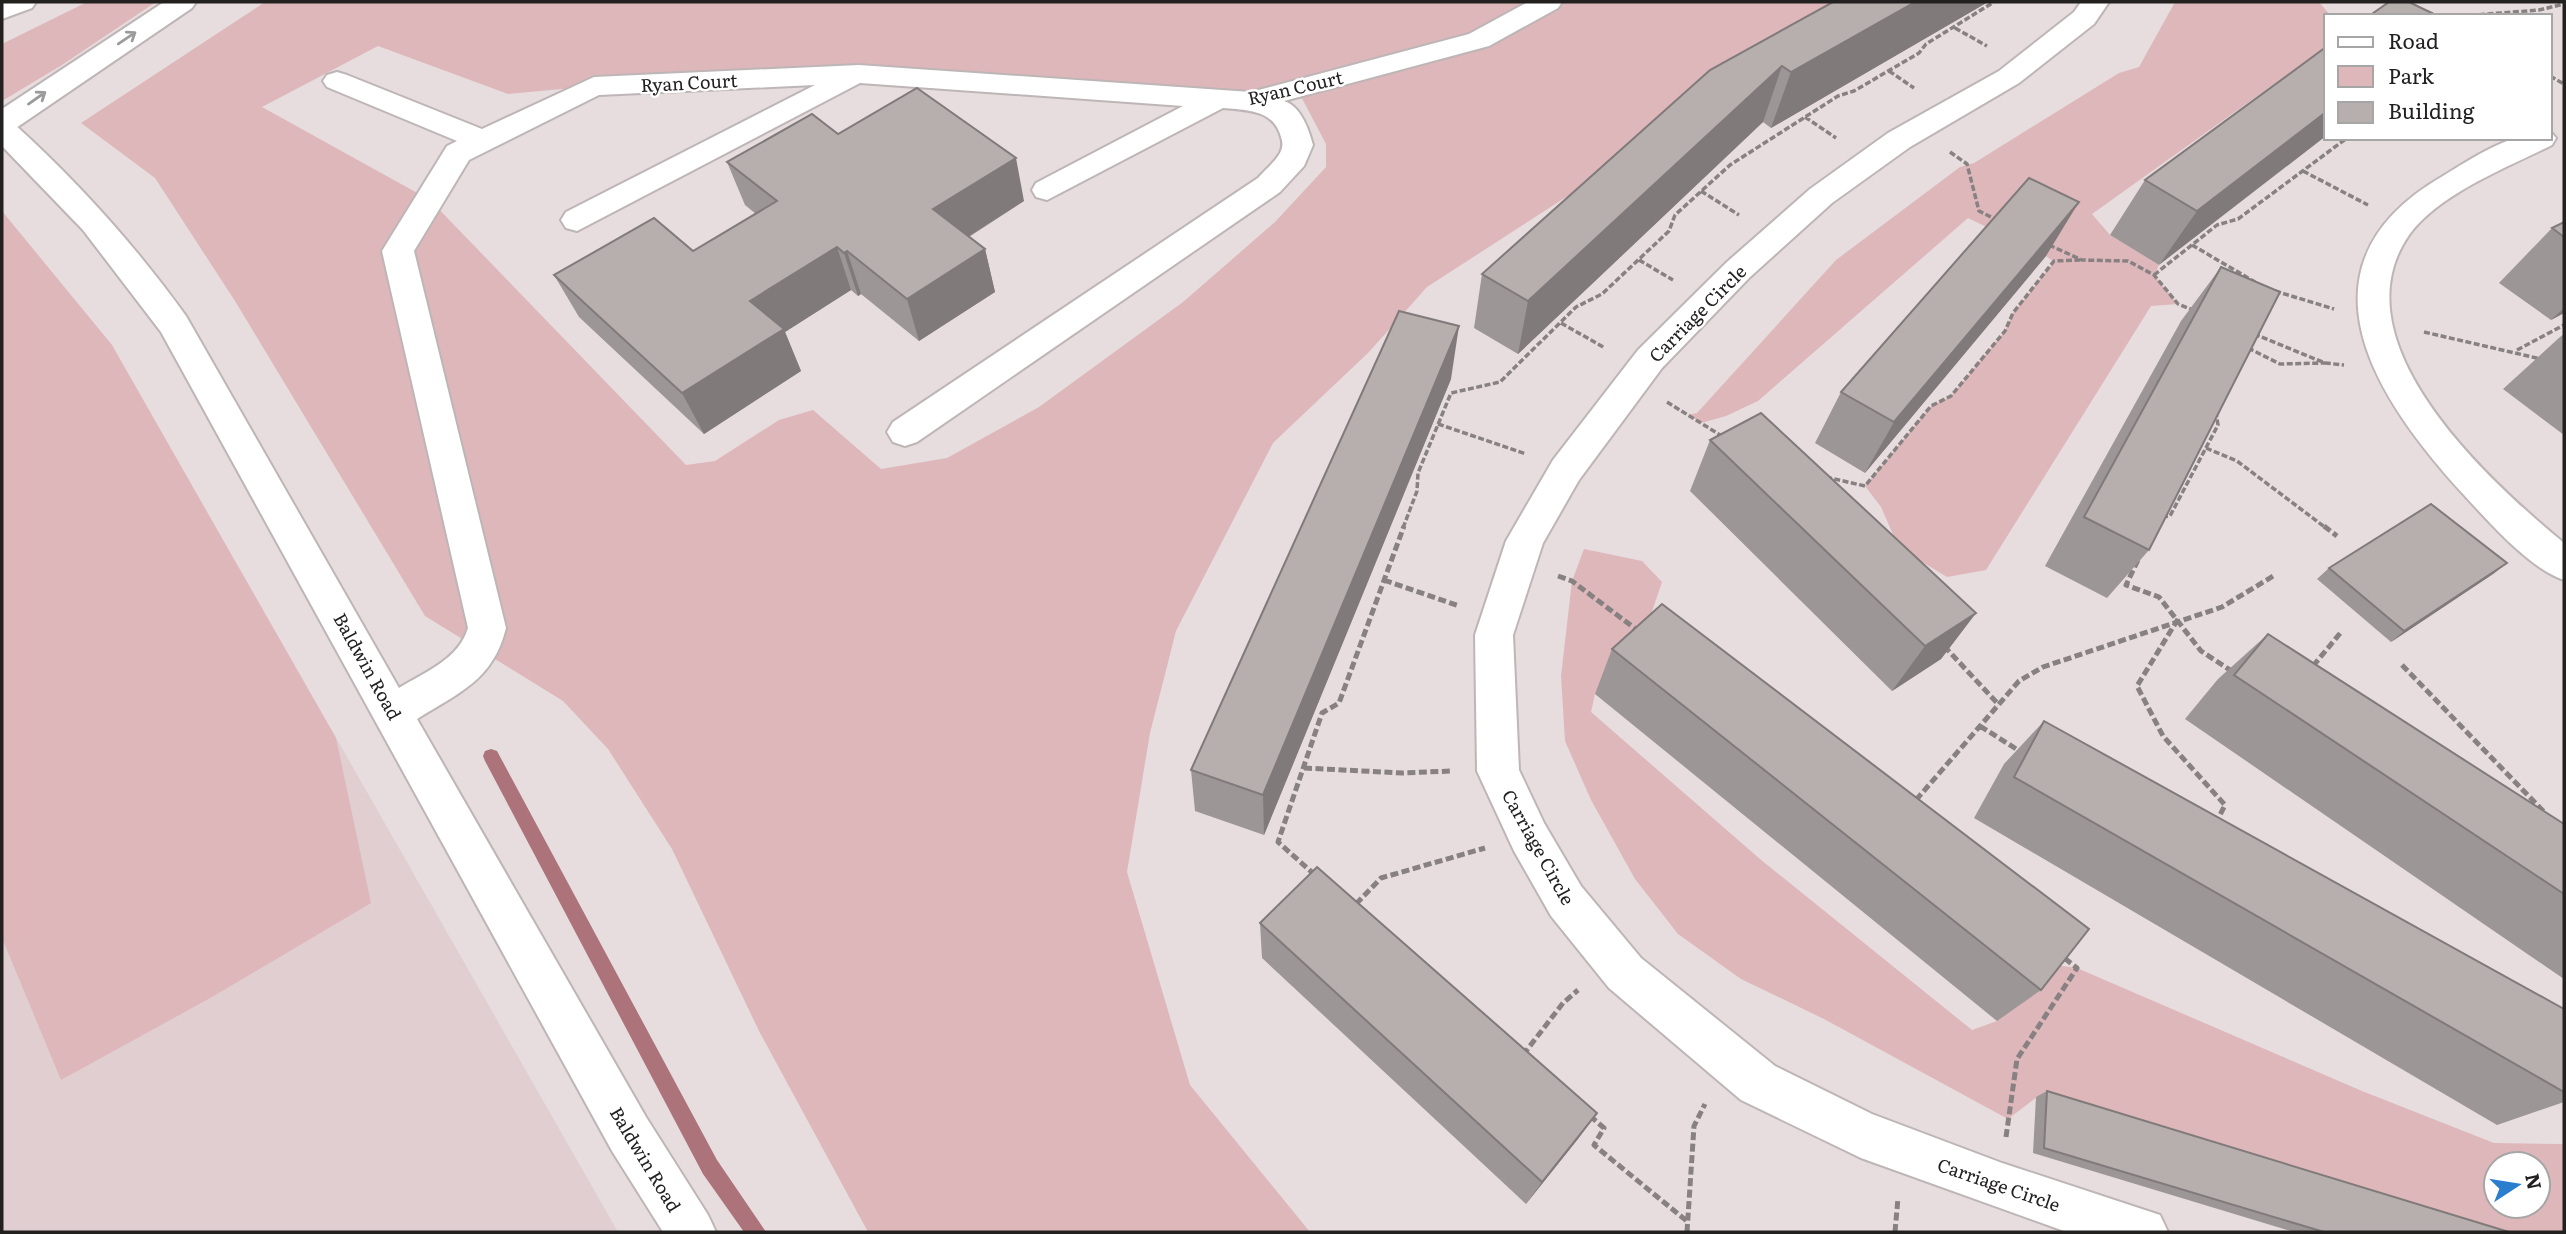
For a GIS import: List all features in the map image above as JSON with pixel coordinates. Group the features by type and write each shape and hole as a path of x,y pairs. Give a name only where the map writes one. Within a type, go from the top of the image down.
{"main road":[{"path":"2,11 22,2"},
{"path":"2,123 182,2"},
{"name":"Ryan Court","path":"394,712 464,669 481,650 487,628 398,251 458,153 594,86 859,74 1251,101 1479,40 1548,2"},
{"name":"Carriage Circle","path":"2095,2 2084,18 2008,77 1899,140 1821,196 1738,270 1650,359 1566,470 1525,541 1494,635 1498,771 1529,837 1566,901 1614,960 1653,997 1758,1083 1861,1134 2002,1187 2143,1232"},
{"path":"577,220 859,74"},
{"path":"337,81 484,141"},
{"path":"1048,190 1218,99"},
{"path":"905,432 1269,185 1293,159 1298,145 1294,129 1280,110 1251,101"},
{"name":"Baldwin Road","path":"2,130 80,205 136,269 174,325 629,1134 691,1232"},
{"path":"2537,140 2430,198 2396,229 2373,271 2370,304 2381,346 2416,416 2479,490 2564,565"}],"path":[{"path":"1325,883 1278,842 1322,713 1339,703 1451,393 1500,382 1576,307 1602,294 1669,231 1675,215 1730,164 1838,96 1854,91 1919,53 1926,44 1994,2"},
{"path":"2499,14 2539,10 2564,4"},
{"path":"2154,275 2217,225 2238,219 2344,140"},
{"path":"1967,164 1979,211 2002,222"},
{"path":"2303,171 2403,223"},
{"path":"2048,244 2082,260"},
{"path":"2192,245 2258,283"},
{"path":"1815,475 1865,486 1931,406 1951,396 2005,331 2013,313 2054,261 2128,261 2154,275 2179,304 2203,314"},
{"path":"2270,289 2375,321"},
{"path":"1561,323 1575,331"},
{"path":"2516,351 2564,325"},
{"path":"2252,334 2325,363"},
{"path":"2435,334 2547,360"},
{"path":"2248,348 2280,364 2325,363 2394,371"},
{"path":"1633,382 1731,442"},
{"path":"2158,517 2171,516 2218,425 2216,410"},
{"path":"1438,424 1496,445"},
{"path":"2206,448 2237,461 2337,537"},
{"path":"2142,551 2126,585 2159,597 2202,651 2235,673"},
{"path":"1517,563 1572,581 1644,635"},
{"path":"1911,806 2019,681 2043,667 2222,607 2275,575"},
{"path":"1384,580 1440,602 1501,615"},
{"path":"2178,620 2137,686 2145,710 2176,754 2225,805 2215,826"},
{"path":"2310,670 2342,631"},
{"path":"1943,645 1999,705"},
{"path":"2402,665 2468,729 2548,816"},
{"path":"1980,726 2026,755"},
{"path":"1304,768 1403,773"},
{"path":"1353,908 1381,878 1529,837"},
{"path":"1343,900 1363,916"},
{"path":"2002,1187 2017,1059 2077,968 2056,951"},
{"path":"1522,1056 1563,1003 1614,960"},
{"path":"1512,1047 1532,1065"},
{"path":"1687,1232 1694,1126 1728,1059"},
{"path":"1583,1110 1604,1128 1594,1145 1688,1222"}],"shaded area":[{"path":"238,566 618,1232 2,1232 2,685"}],"green space":[{"path":"87,2 156,2 62,65 2,101 2,44"},
{"path":"265,2 1868,2 1427,287 1369,352 1273,443 1176,631 1150,733 1127,872 1190,1085 1310,1232 868,1232 759,1031 672,849 608,749 563,701 425,616 235,301 155,178 81,123","holes":["378,46 508,94 594,86 859,74 1251,101 1297,89 1326,144 1326,167 1275,222 1183,302 1039,407 947,458 881,469 813,410 779,420 715,461 686,465 430,200 262,107"]},
{"path":"2175,2 2319,2 2329,14 2324,14 2324,48 2092,214 2110,235 2159,265 2154,275 2178,304 2151,306 1986,570 1947,577 1899,548 1881,507 1865,486 1931,406 1951,396 2005,331 2013,313 2054,262 2046,256 1968,218 1758,401 1726,416 1701,423 1688,415 1697,413 1836,260 1960,167 1974,163 2119,73 2139,67"},
{"path":"2,211 112,345 336,738 371,903 212,997 61,1080 2,938"},
{"path":"1584,549 1642,561 1662,582 1644,635 1595,694 1591,712 1760,859 1972,1030 1997,1021 2042,963 2077,968 2362,1091 2494,1143 2564,1144 2564,1232 2476,1232 2037,1097 2008,1119 1824,1019 1741,979 1678,934 1635,879 1591,800 1565,741 1561,676 1572,581"}],"building":[{"path":"1833,2 1915,2 1791,72 1782,66 1528,301 1482,274 1710,70"},
{"path":"2389,2 2409,2 2434,14 2372,14"},
{"path":"2324,48 2324,114 2197,211 2145,180"},
{"path":"917,88 1016,158 933,209 985,249 907,299 847,251 844,253 837,247 750,301 784,329 682,393 554,275 654,218 693,251 777,201 727,162 812,114 838,134"},
{"path":"2029,178 2079,202 1894,422 1841,392"},
{"path":"2564,222 2564,237 2552,228"},
{"path":"2221,267 2280,292 2149,550 2084,517"},
{"path":"1399,311 1459,326 1263,795 1191,770"},
{"path":"1761,413 1976,613 1925,646 1710,440"},
{"path":"2431,504 2507,563 2404,631 2329,568"},
{"path":"1662,604 2089,929 2041,990 1612,649"},
{"path":"2268,634 2564,824 2564,894 2234,675"},
{"path":"2044,721 2564,1009 2564,1092 2014,777"},
{"path":"1317,867 1597,1113 1542,1182 1260,923"},
{"path":"2047,1091 2509,1232 2324,1232 2044,1148"}],"waterway":[{"path":"491,756 710,1167 756,1232"}]}
